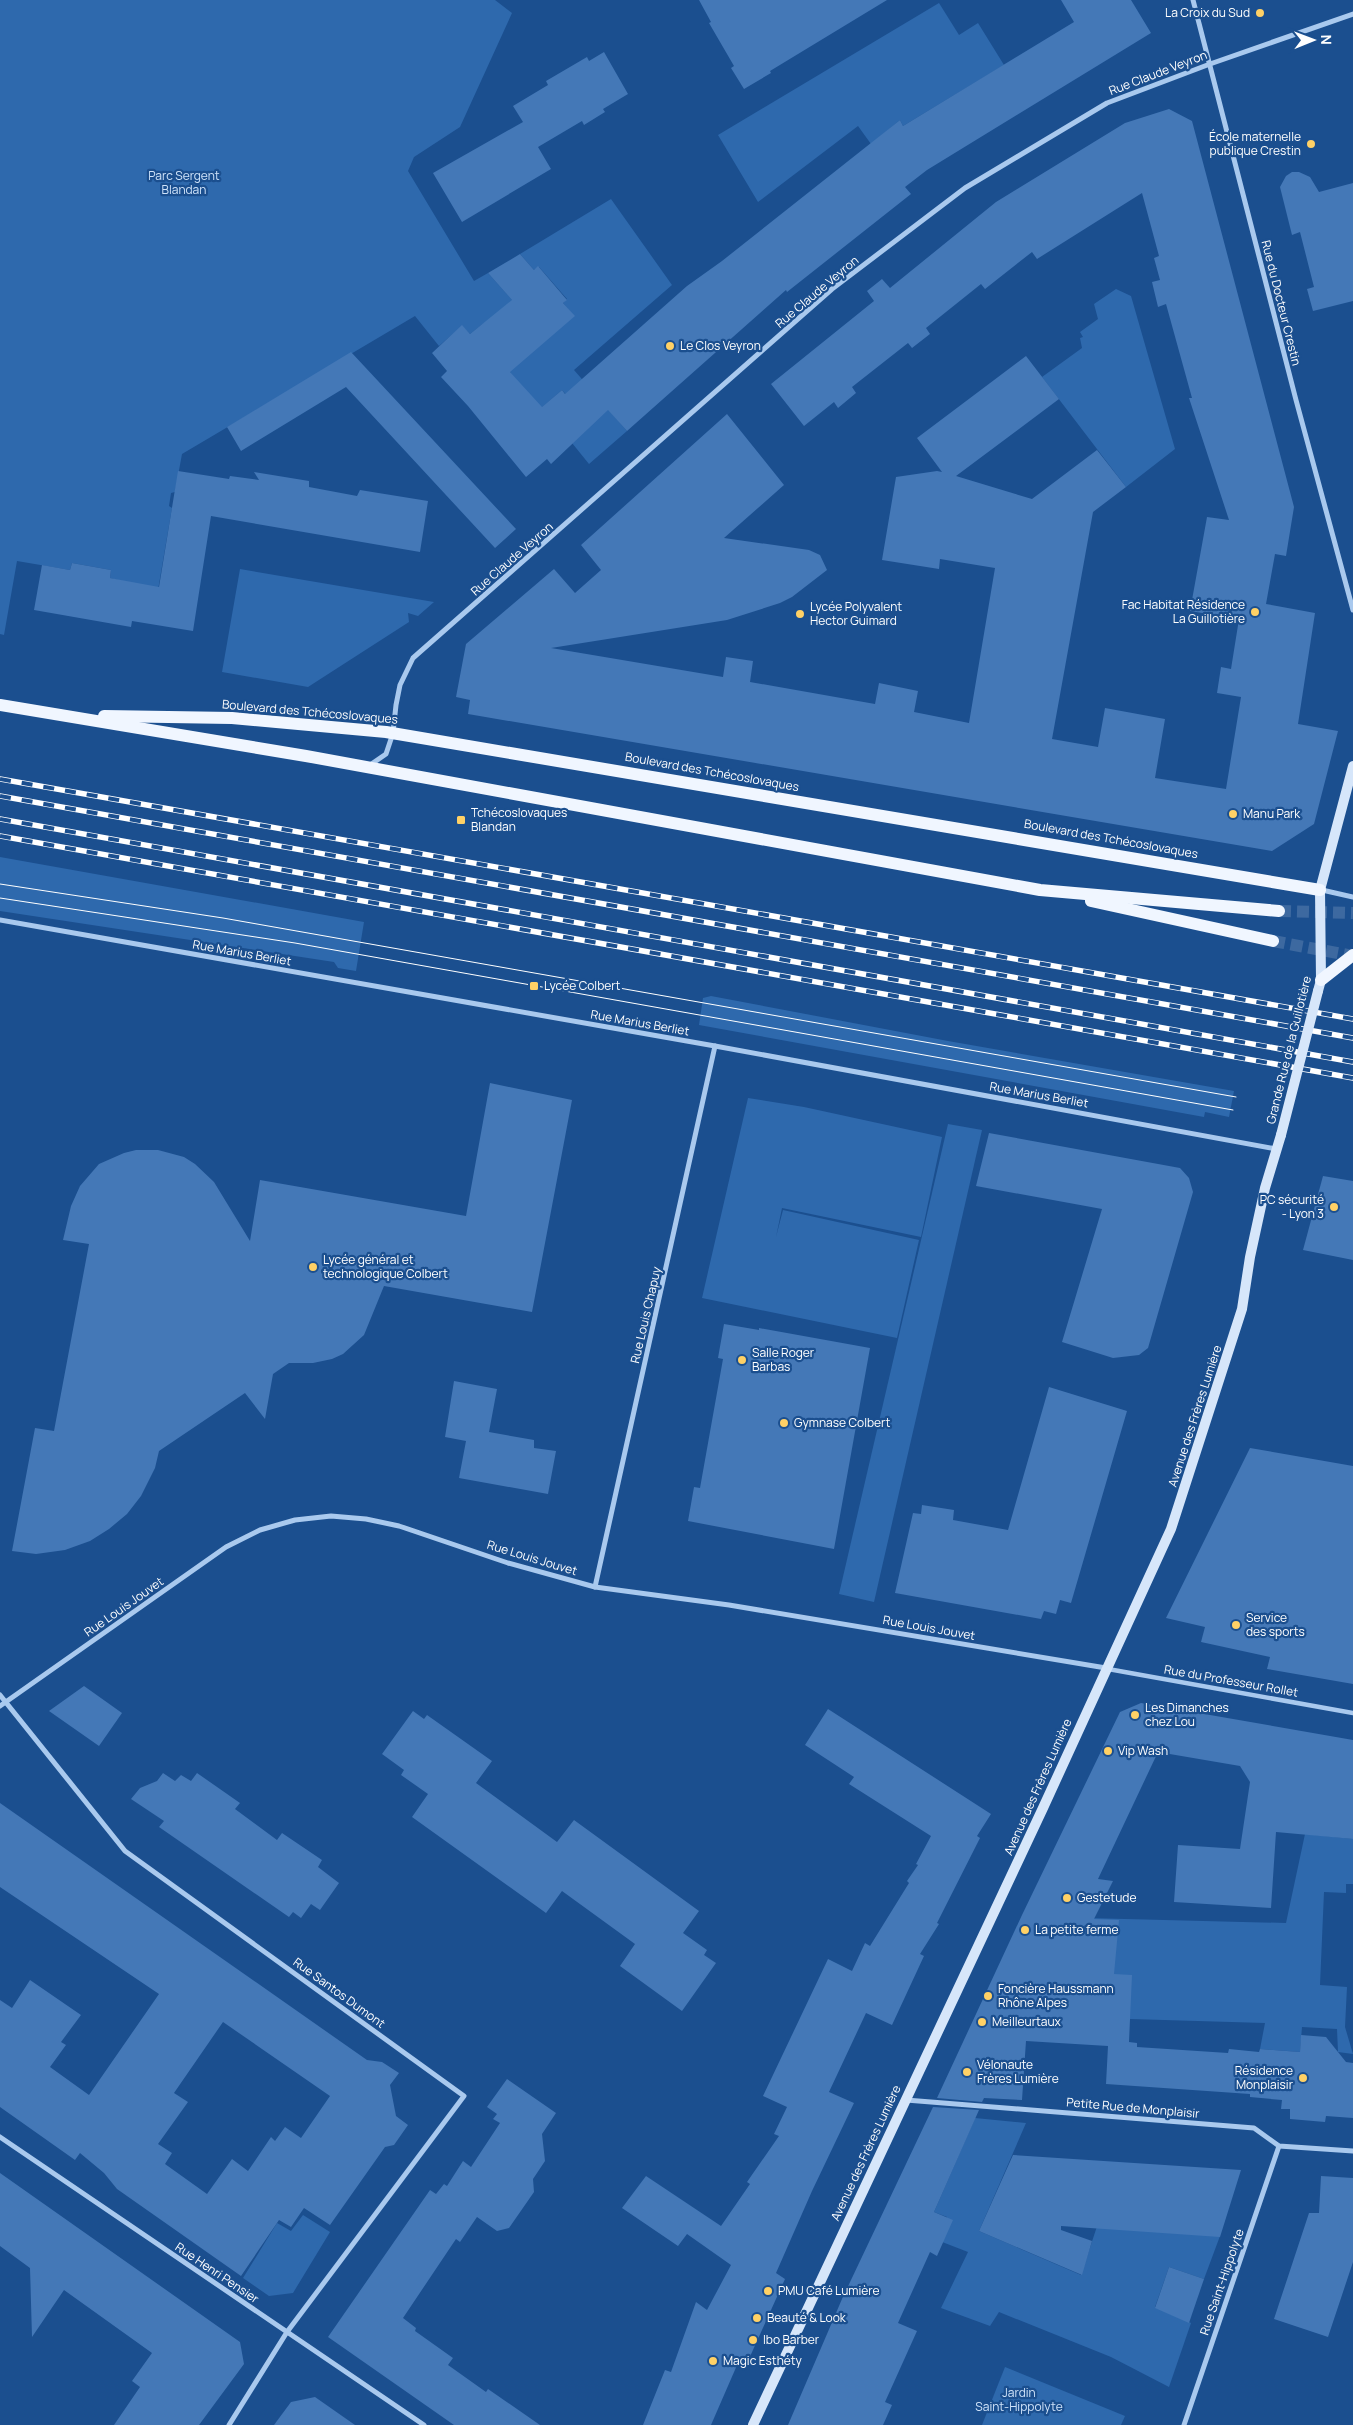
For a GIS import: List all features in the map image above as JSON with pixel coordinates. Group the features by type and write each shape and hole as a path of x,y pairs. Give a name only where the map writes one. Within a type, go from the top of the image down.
{"main road":[{"name":"Boulevard des Tchécoslovaques","path":"0,705 367,767 1040,890 1279,911"},
{"name":"Boulevard des Tchécoslovaques","path":"61,716 232,718 393,733 1320,890"},
{"name":"Grande Rue de la Guillotière","path":"1280,1135 1319,986 1320,890 1353,766"},
{"path":"1040,890 1273,940"},
{"path":"1319,986 1353,955"},
{"name":"Avenue des Frères Lumière","path":"752,2425 1043,1808 1106,1668 1172,1529 1242,1309 1250,1257 1280,1135"}],"street":[{"name":"Rue du Docteur Crestin","path":"1193,0 1296,400 1353,610"},
{"name":"Rue Claude Veyron","path":"367,767 386,754 393,733 400,685 414,658 832,288 965,188 1107,103 1210,64 1353,14"},
{"name":"Boulevard des Tchécoslovaques","path":"1320,890 1353,897"},
{"name":"Rue Marius Berliet","path":"0,920 715,1046 1277,1149"},
{"name":"Rue Louis Chapuy","path":"595,1587 715,1046"},
{"name":"Rue Louis Jouvet","path":"0,1706 226,1547 260,1530 295,1520 331,1516 382,1522 517,1566 595,1587 729,1605 1106,1668"},
{"name":"Rue du Professeur Rollet","path":"1106,1668 1353,1713"},
{"name":"Rue Santos Dumont","path":"0,1695 126,1851 464,2096 287,2332"},
{"name":"Petite Rue de Monplaisir","path":"905,2100 1254,2128 1279,2146"},
{"name":"Rue Henri Pensier","path":"0,2137 424,2425"},
{"path":"1279,2146 1353,2151"},
{"name":"Rue Saint-Hippolyte","path":"1184,2425 1279,2146"},
{"path":"229,2425 287,2332"}],"green space":[{"name":"Parc Sergent Blandan","path":"0,0 495,0 512,13 460,127 414,157 408,171 474,281 488,273 547,339 574,316 563,303 567,299 539,267 534,270 520,254 611,199 672,285 574,370 627,431 589,464 572,443 592,424 562,390 532,416 510,372 501,343 484,323 470,334 462,326 439,346 415,316 182,454 175,492 171,493 169,506 172,508 158,590 110,578 111,570 72,563 70,570 17,561 4,635 0,634"},
{"path":"939,3 959,35 978,23 1004,65 903,126 900,120 871,144 858,126 758,202 718,135"},
{"path":"1116,289 1131,296 1175,449 1126,487 1042,377 1082,348 1080,338 1083,337 1080,332 1098,319 1094,304"},
{"path":"240,569 434,602 418,616 408,613 409,622 308,687 222,672"},
{"path":"0,857 364,922 356,971 338,968 334,962 0,911"},
{"path":"711,996 948,1041 1234,1091 1229,1117 1205,1112 1204,1117 699,1025 703,998"},
{"path":"748,1098 804,1107 942,1137 921,1237 782,1208 776,1237 783,1210 919,1240 897,1338 702,1298"},
{"path":"948,1124 982,1130 874,1602 839,1594"},
{"path":"1305,1834 1353,1839 1353,1884 1346,1884 1346,1893 1324,1892 1320,1985 1347,1987 1345,2027 1353,2054 1338,2052 1337,2029 1302,2027 1300,2052 1260,2049 1265,2023 1130,2019 1085,1973 1086,1918 1286,1923"},
{"path":"975,2118 1026,2123 979,2231 1081,2275 1104,2205 1220,2236 1204,2279 1169,2267 1155,2307 1191,2323 1169,2387 1111,2357 999,2312 990,2326 941,2308 968,2252 937,2240 947,2217 934,2212"},
{"path":"303,2215 330,2232 293,2293 269,2296 243,2278 277,2223 291,2231"},
{"name":"Jardin Saint-Hippolyte","path":"1005,2367 1125,2416 1121,2425 982,2425"}],"building":[{"path":"699,0 887,0 770,71 771,73 744,89 731,68 734,66 709,23 711,22"},
{"path":"1061,0 1131,0 1151,33 927,170 905,187 911,194 787,292 786,290 627,431 608,410 551,464 547,459 526,477 468,406 441,377 447,371 432,353 462,325 470,334 512,300 488,273 520,254 534,270 538,266 567,300 563,303 575,316 510,372 542,407 562,390 565,394 687,286 722,261 900,120 903,126 1074,22"},
{"path":"604,52 628,94 603,109 605,112 584,125 582,121 538,147 551,169 462,222 433,173 523,122 513,106 548,85 546,81 587,57 589,61"},
{"path":"1169,109 1192,121 1294,507 1286,556 1275,554 1266,604 1315,613 1298,724 1338,731 1314,824 1272,851 468,714 470,700 456,697 466,644 554,569 575,593 601,570 581,545 727,414 784,485 724,538 809,550 820,555 827,570 792,597 780,603 727,620 551,648 723,677 726,657 753,661 750,682 875,704 879,683 918,691 914,712 969,723 995,568 940,559 939,569 882,560 896,477 937,471 942,472 917,438 1026,356 1059,399 956,476 1032,499 1097,450 1126,487 1093,512 1052,739 1098,747 1105,708 1165,719 1155,778 1226,789 1241,697 1217,693 1221,667 1231,669 1239,619 1190,611 1207,517 1229,520 1189,398 1192,398 1166,304 1158,307 1152,282 1160,280 1154,258 1159,256 1142,193 1037,259 1032,252 985,289 981,284 926,328 930,334 912,348 908,343 852,387 856,393 838,408 834,402 804,426 771,384 874,301 867,291 882,279 890,288 996,202 1125,123"},
{"path":"1292,172 1299,172 1310,177 1319,192 1353,183 1353,301 1313,311 1307,289 1314,287 1300,232 1292,235 1280,187 1286,176"},
{"path":"351,352 516,529 495,548 346,387 241,451 227,427"},
{"path":"178,471 229,479 230,476 259,480 254,472 309,481 309,487 357,496 360,490 428,501 420,552 211,516 193,631 132,621 131,627 34,610 42,565 70,570 72,563 111,570 110,578 159,587"},
{"path":"490,1083 572,1100 532,1312 384,1286 364,1335 343,1354 332,1359 313,1363 289,1363 273,1374 265,1419 245,1393 159,1451 155,1468 141,1496 127,1514 109,1529 90,1541 65,1550 36,1554 12,1551 35,1428 54,1431 89,1244 63,1240 71,1206 80,1186 99,1164 136,1150 158,1150 184,1157 195,1164 214,1182 250,1241 260,1180 466,1216"},
{"path":"989,1133 1180,1168 1189,1178 1193,1192 1148,1348 1139,1355 1113,1358 1062,1342 1102,1209 976,1186"},
{"name":"PC sécurité - Lyon 3","path":"1323,1176 1353,1181 1353,1260 1303,1250"},
{"name":"Gymnase Colbert","path":"724,1324 759,1330 759,1328 870,1348 834,1549 688,1521 694,1487 700,1488 723,1359 718,1358"},
{"path":"454,1381 497,1389 489,1432 534,1440 534,1448 556,1451 548,1494 459,1478 466,1441 445,1437"},
{"path":"1049,1387 1127,1411 1071,1603 1060,1600 1056,1614 1044,1611 1041,1619 895,1593 913,1513 921,1514 922,1505 954,1510 953,1520 1008,1530"},
{"path":"1250,1448 1353,1466 1353,1684 1267,1669 1270,1657 1201,1642 1205,1627 1166,1618"},
{"path":"84,1686 122,1713 99,1746 49,1711"},
{"path":"1141,1703 1353,1740 1353,1839 1276,1832 1271,1908 1174,1902 1178,1845 1240,1849 1250,1782 1240,1766 1158,1752 1098,1879 1113,1881 1094,1919 1119,1920 1114,1974 1132,1975 1129,2042 1137,2043 1137,2047 1228,2053 1229,2049 1259,2052 1260,2049 1300,2052 1301,2035 1326,2037 1346,2062 1353,2063 1353,2118 1326,2116 1325,2122 1290,2119 1290,2109 1281,2109 1282,2100 1250,2097 1250,2094 1106,2084 1108,2046 1026,2041 1022,2100 984,2098 982,2102 937,2098 1022,1915 1120,1712"},
{"path":"828,1709 991,1814 977,1836 980,1838 937,1923 939,1924 920,1954 924,1956 892,2025 866,2013 829,2092 854,2103 776,2273 785,2279 748,2361 741,2356 711,2425 643,2425 665,2370 671,2372 696,2302 707,2310 731,2265 687,2234 678,2246 622,2208 646,2176 721,2226 750,2184 747,2182 779,2136 774,2134 787,2107 763,2096 828,1959 852,1971 865,1943 870,1946 909,1883 907,1881 918,1865 916,1864 931,1836 849,1784 854,1777 805,1745"},
{"path":"413,1711 424,1719 427,1715 492,1761 476,1783 557,1842 574,1820 699,1911 683,1933 707,1950 704,1955 716,1963 682,2011 620,1966 635,1944 562,1891 546,1913 412,1817 428,1794 401,1775 404,1770 382,1754"},
{"path":"163,1773 175,1781 181,1775 191,1781 197,1773 240,1803 235,1809 277,1840 282,1833 322,1860 318,1867 339,1883 320,1910 311,1904 301,1918 293,1912 289,1917 159,1827 164,1821 131,1799 140,1788 157,1781"},
{"path":"0,1803 367,2060 382,2062 399,2073 390,2085 396,2116 408,2125 394,2145 385,2147 330,2225 304,2208 291,2227 279,2220 241,2276 117,2189 104,2173 80,2153 75,2160 0,2107 0,2000 12,2008 30,1980 81,2015 61,2042 66,2045 50,2067 89,2095 159,1994 0,1887","holes":["223,2022 330,2096 301,2138 285,2127 275,2141 271,2137 248,2171 232,2159 207,2194 165,2164 172,2153 158,2144 188,2102 174,2093"]},
{"path":"507,2079 556,2113 542,2134 545,2161 533,2179 534,2192 509,2228 497,2231 477,2217 460,2242 456,2239 403,2318 416,2328 415,2331 453,2358 448,2365 486,2392 488,2389 540,2425 454,2425 328,2337 430,2190 436,2194 444,2184 447,2186 463,2161 471,2167 500,2123 493,2119 497,2114 487,2107"},
{"path":"933,2107 979,2110 934,2212 953,2220 937,2256 930,2252 898,2323 917,2331 885,2402 892,2405 883,2425 788,2425 842,2299"},
{"path":"1013,2155 1241,2170 1220,2237 1061,2226 1061,2230 1092,2241 1082,2275 979,2231"},
{"path":"0,2173 240,2342 244,2364 199,2425 114,2425 140,2387 132,2381 152,2353 64,2290 32,2337 30,2268 0,2246"},
{"path":"1321,2176 1353,2178 1353,2262 1328,2337 1274,2319 1309,2213 1319,2213"},
{"path":"1169,2267 1204,2279 1189,2323 1155,2308"},
{"path":"315,2397 355,2425 274,2425 291,2402"}],"tunnel":[{"path":"1279,911 1353,913"},
{"path":"1273,941 1353,956"}],"tram line":[{"path":"0,884 223,918 1236,1097"},
{"path":"0,898 295,943 1233,1110"}],"railway":[{"path":"0,779 1353,1019"},
{"path":"0,796 1353,1038"},
{"path":"0,819 1353,1062"},
{"path":"0,836 1353,1078"}],"place":[{"name":"La Croix du Sud","path":"1260,13"},
{"name":"École maternelle publique Crestin","path":"1311,144"},
{"name":"Le Clos Veyron","path":"670,346"},
{"name":"Fac Habitat Résidence La Guillotière","path":"1255,612"},
{"name":"Lycée Polyvalent Hector Guimard","path":"800,614"},
{"name":"Manu Park","path":"1233,814"},
{"name":"Tchécoslovaques Blandan","path":"461,820"},
{"name":"Lycée Colbert","path":"534,986"},
{"name":"PC sécurité - Lyon 3","path":"1334,1207"},
{"name":"Lycée général et technologique Colbert","path":"313,1267"},
{"name":"Salle Roger Barbas","path":"742,1360"},
{"name":"Gymnase Colbert","path":"784,1423"},
{"name":"Service des sports","path":"1236,1625"},
{"name":"Les Dimanches chez Lou","path":"1135,1715"},
{"name":"Vip Wash","path":"1108,1751"},
{"name":"Gestetude","path":"1067,1898"},
{"name":"La petite ferme","path":"1025,1930"},
{"name":"Foncière Haussmann Rhône Alpes","path":"988,1996"},
{"name":"Meilleurtaux","path":"982,2022"},
{"name":"Vélonaute Frères Lumière","path":"967,2072"},
{"name":"Résidence Monplaisir","path":"1303,2078"},
{"name":"PMU Café Lumière","path":"768,2291"},
{"name":"Beauté & Look","path":"757,2318"},
{"name":"Ibo Barber","path":"753,2340"},
{"name":"Magic Esthéty","path":"713,2361"}]}
